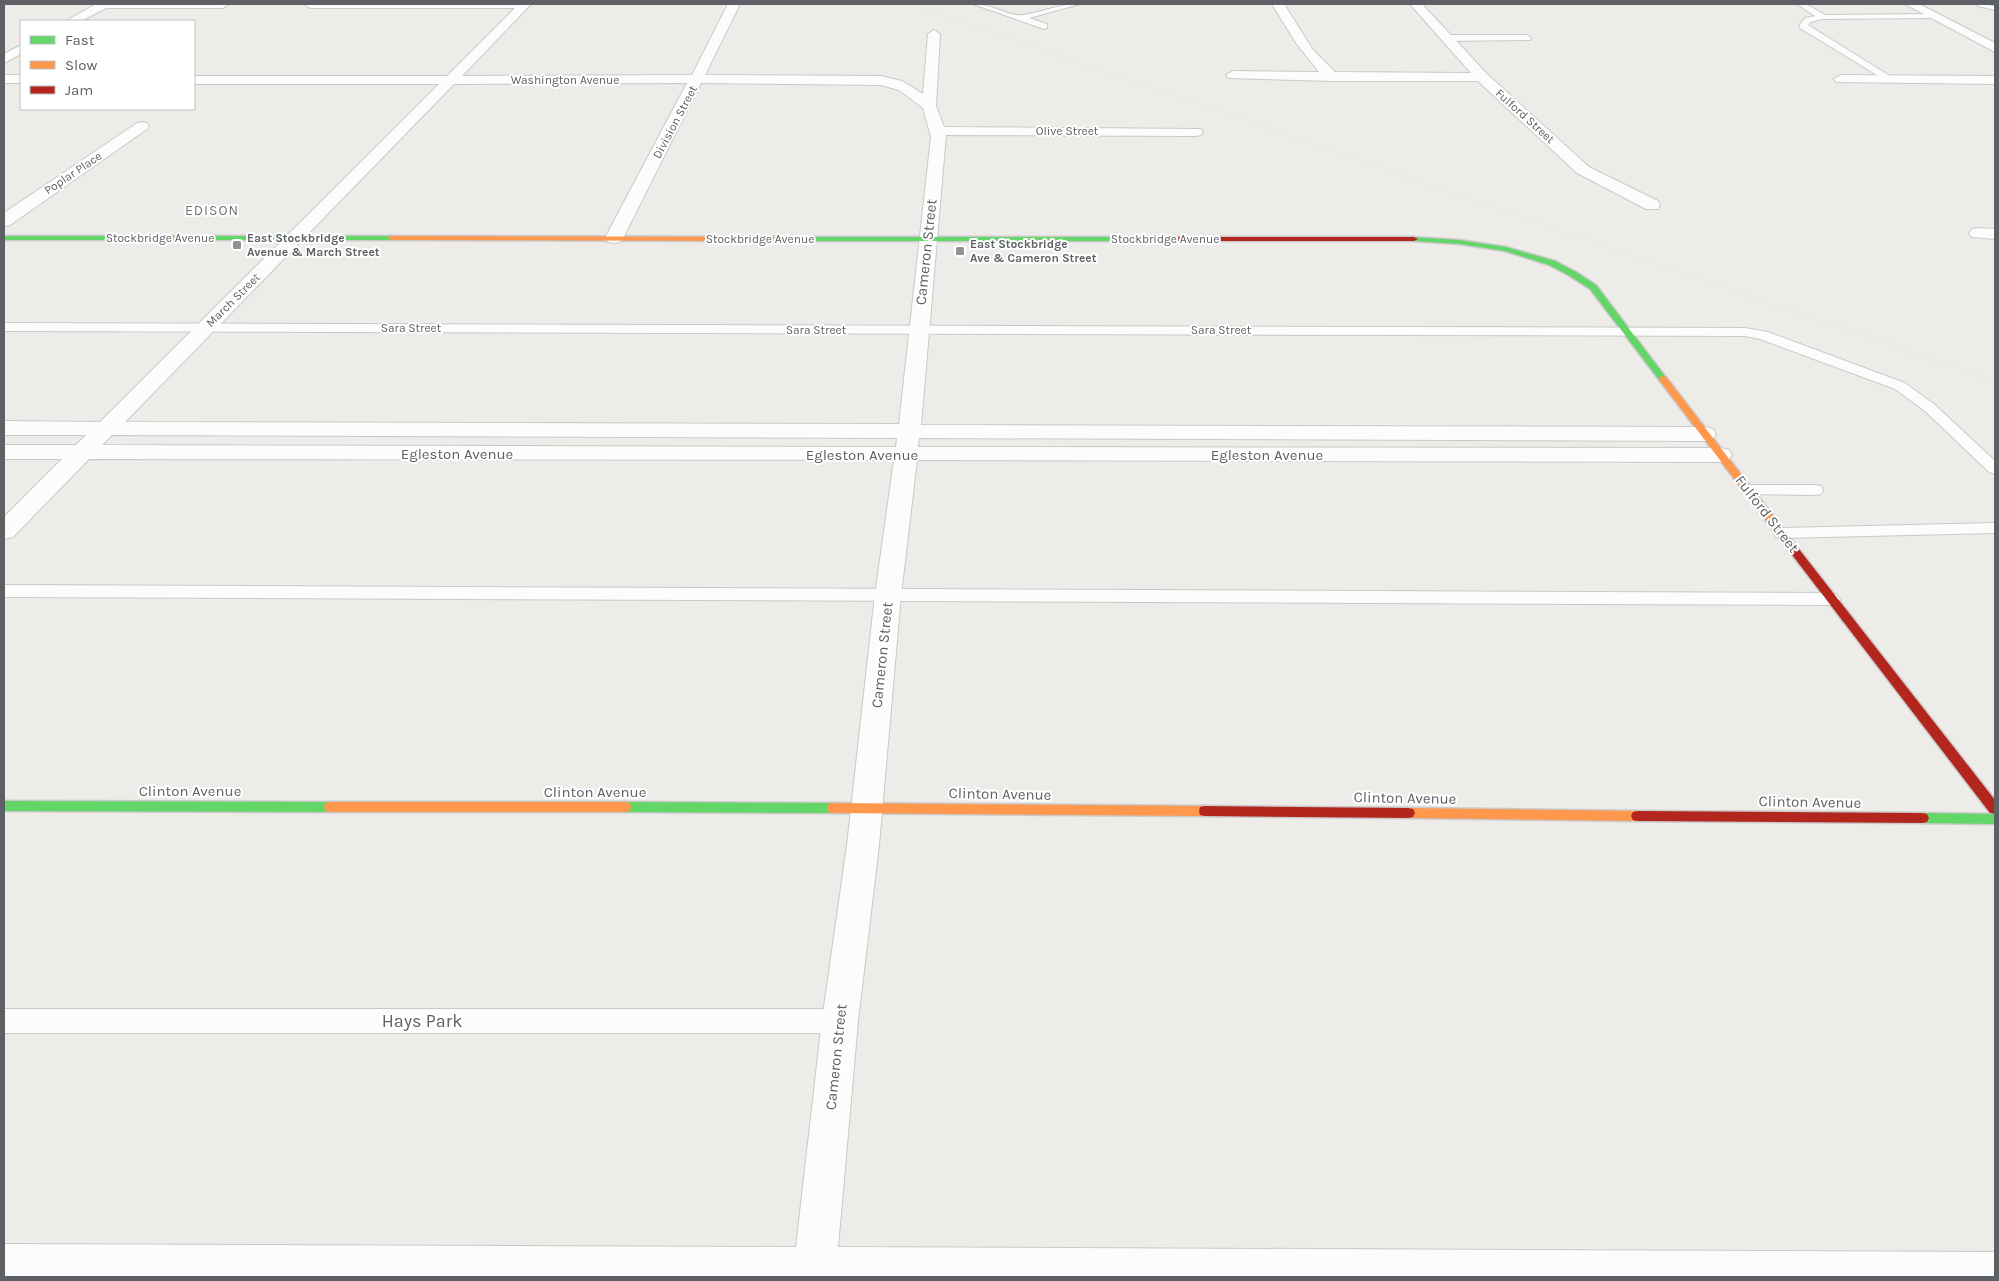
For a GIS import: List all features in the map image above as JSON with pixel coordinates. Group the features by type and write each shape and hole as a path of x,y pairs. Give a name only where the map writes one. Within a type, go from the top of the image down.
{"street":[{"path":"74,20 104,4 223,4"},
{"path":"310,4 524,4"},
{"name":"March Street","path":"4,530 295,238 524,4"},
{"name":"Division Street","path":"614,238 734,4"},
{"path":"1278,4 1308,52 1319,66 1333,77"},
{"name":"Fulford Street","path":"1416,4 1482,77 1583,170 1652,205"},
{"path":"1911,4 1995,48"},
{"name":"Cameron Street","path":"814,1273 840,1021 907,443 926,240 939,137 933,118 934,34"},
{"path":"4,59 20,50"},
{"path":"1233,75 1482,77"},
{"path":"4,79 20,79"},
{"path":"1840,79 1995,80"},
{"name":"Washington Avenue","path":"195,80 880,80 908,87 933,118"},
{"name":"Olive Street","path":"933,118 1196,132"},
{"name":"Poplar Place","path":"4,220 142,126"},
{"name":"Stockbridge Avenue","path":"4,238 1411,239 1469,242 1516,251"},
{"name":"Fulford Street","path":"1516,251 1566,269 1580,276 1593,287 1831,599 1995,809"},
{"name":"Egleston Avenue","path":"4,428 503,430 1315,455 1721,455"},
{"path":"489,454 503,430"},
{"path":"1308,432 1315,455"},
{"name":"Egleston Avenue","path":"4,452 489,454 1308,432 1705,434"},
{"name":"Clinton Avenue","path":"4,806 866,808 1995,819"},
{"path":"4,1265 814,1273 1995,1274"}],"lane":[{"path":"977,4 1044,26"},
{"path":"1020,18 1076,4"},
{"path":"1801,4 1823,16"},
{"path":"1981,4 1995,8"},
{"path":"1890,80 1803,26 1808,20 1823,16 1933,16"},
{"path":"1447,38 1527,38"},
{"name":"Sara Street","path":"4,327 1745,332 1763,335 1900,386 1930,408 1995,469"},
{"path":"1749,490 1816,490"},
{"path":"1782,533 1995,528"},
{"path":"4,591 1831,599"},
{"name":"Hays Park","path":"4,1021 840,1021"}],"railway":[{"path":"911,4 1307,142"},
{"path":"1304,141 1835,326"},
{"path":"1832,324 1995,381"}],"traffic: fast":[{"path":"4,238 392,238"},
{"path":"798,239 1136,239"},
{"path":"1414,239 1459,242 1506,249 1552,263 1573,274 1593,287 1663,379"},
{"path":"4,806 330,807"},
{"path":"625,807 833,808"},
{"path":"1922,818 1995,819"}],"traffic: slow":[{"path":"392,238 798,239"},
{"path":"1663,379 1780,532"},
{"path":"330,807 625,807"},
{"path":"833,808 1205,811"},
{"path":"1408,813 1638,816"}],"traffic: jam":[{"path":"1136,239 1414,239"},
{"path":"1780,532 1995,809"},
{"path":"1205,811 1408,813"},
{"path":"1638,816 1922,818"}],"place":[{"name":"East Stockbridge Avenue & March Street","path":"237,245"},
{"name":"East Stockbridge Ave & Cameron Street","path":"960,251"}],"district":[{"name":"EDISON","path":"212,210"}]}
